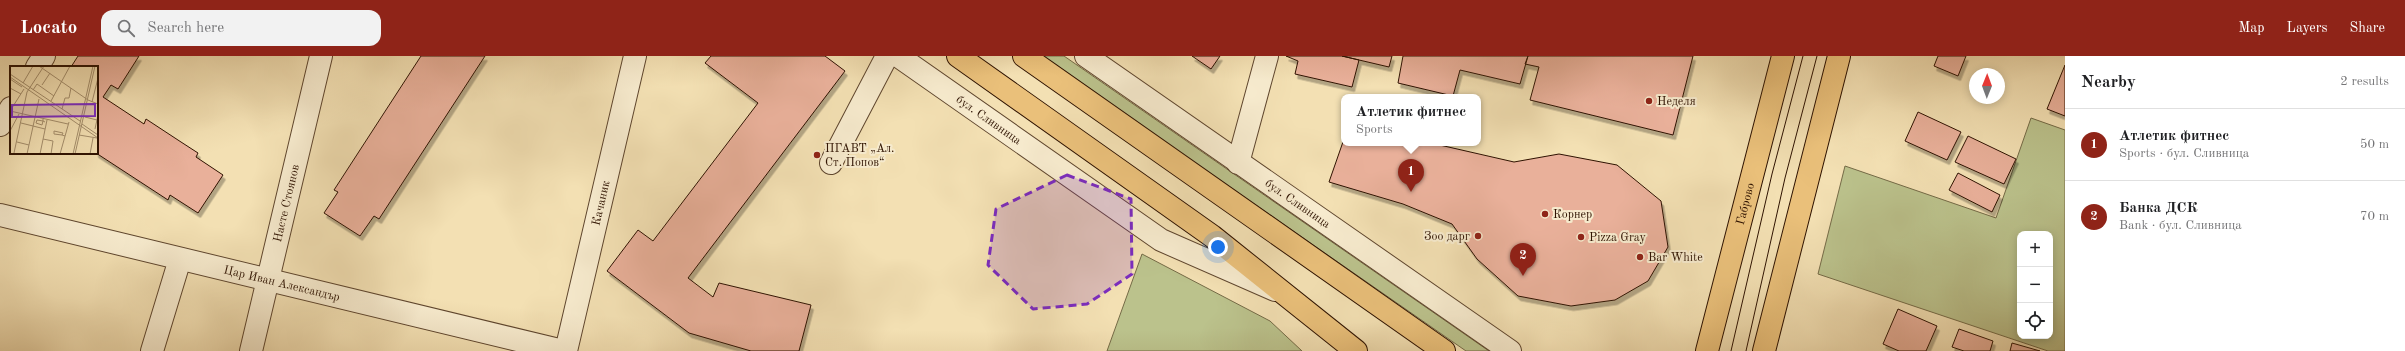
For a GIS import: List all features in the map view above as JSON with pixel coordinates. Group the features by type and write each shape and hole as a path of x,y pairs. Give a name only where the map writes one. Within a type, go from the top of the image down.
{"main road":[{"name":"бул. Сливница","path":"958,56 1137,181 1289,296 1356,351"},
{"path":"1024,56 1444,351"},
{"name":"Габрово","path":"1707,351 1783,56"},
{"path":"1764,351 1839,56"}],"street":[{"path":"38,66 44,56"},
{"name":"Насте Стоянов","path":"252,351 321,56"},
{"name":"Качаник","path":"566,351 635,56"},
{"path":"831,164 887,56"},
{"name":"бул. Сливница","path":"898,56 1161,240 1289,296"},
{"name":"бул. Сливница","path":"1086,56 1510,351"},
{"path":"1238,163 1267,56"},
{"path":"0,125 10,110"},
{"name":"Цар Иван Александър","path":"0,215 563,351"},
{"path":"152,351 180,259"}],"highlighted area":[{"path":"1067,175 1131,199 1132,274 1087,304 1033,309 988,265 996,209"}],"green space":[{"path":"1041,56 1064,56 1489,351 1466,351"},
{"path":"2031,118 2065,130 2065,351 2048,351 1818,274 1845,166 1996,218"},
{"path":"1142,254 1270,321 1302,351 1107,351"}],"building":[{"path":"78,56 139,56 118,89 111,85 103,97 144,124 146,119 198,153 196,157 223,175 198,213 170,195 168,200 98,154 98,66 72,66"},
{"path":"421,56 485,56 379,219 374,216 360,236 324,213 338,192 334,190"},
{"path":"711,56 825,56 845,71 688,278 713,297 719,283 811,305 799,351 751,351 689,333 607,271 638,230 653,241 758,103 705,63"},
{"path":"1192,56 1220,56 1211,69"},
{"path":"1286,56 1342,56 1359,60 1352,87 1295,74 1298,61"},
{"path":"1342,56 1392,56 1389,67"},
{"path":"1403,56 1528,56 1520,84 1460,70 1454,94 1445,94 1398,83"},
{"path":"1528,56 1693,56 1673,135 1530,100 1539,67 1525,64"},
{"path":"1938,56 1966,56 1958,76 1934,66"},
{"path":"2065,65 2065,116 2047,109"},
{"path":"1918,112 1961,132 1947,160 1905,141"},
{"path":"1968,136 2016,159 2004,184 1955,162"},
{"name":"Корнер","path":"1342,146 1444,146 1514,162 1559,154 1617,165 1661,201 1668,247 1648,281 1615,300 1571,306 1518,296 1477,259 1452,224 1403,204 1329,182"},
{"path":"1958,173 2000,195 1992,212 1949,190"},
{"path":"1898,309 1937,326 1926,351 1899,351 1883,344"},
{"path":"1959,329 1993,341 1990,351 1964,351 1952,347"},
{"path":"2012,343 2040,351 2010,351"}],"tram line":[{"path":"1731,351 1772,174 1803,56"},
{"path":"1746,351 1785,178 1817,56"}],"place":[{"name":"Неделя","path":"1649,101"},
{"name":"ПГАВТ „Ал. Ст. Попов“","path":"817,155"},
{"name":"Атлетик фитнес","path":"1411,192"},
{"name":"Корнер","path":"1545,214"},
{"name":"Зоо дарг","path":"1478,236"},
{"name":"Pizza Gray","path":"1581,237"},
{"name":"Bar White","path":"1640,257"},
{"name":"Банка ДСК","path":"1523,276"}]}
